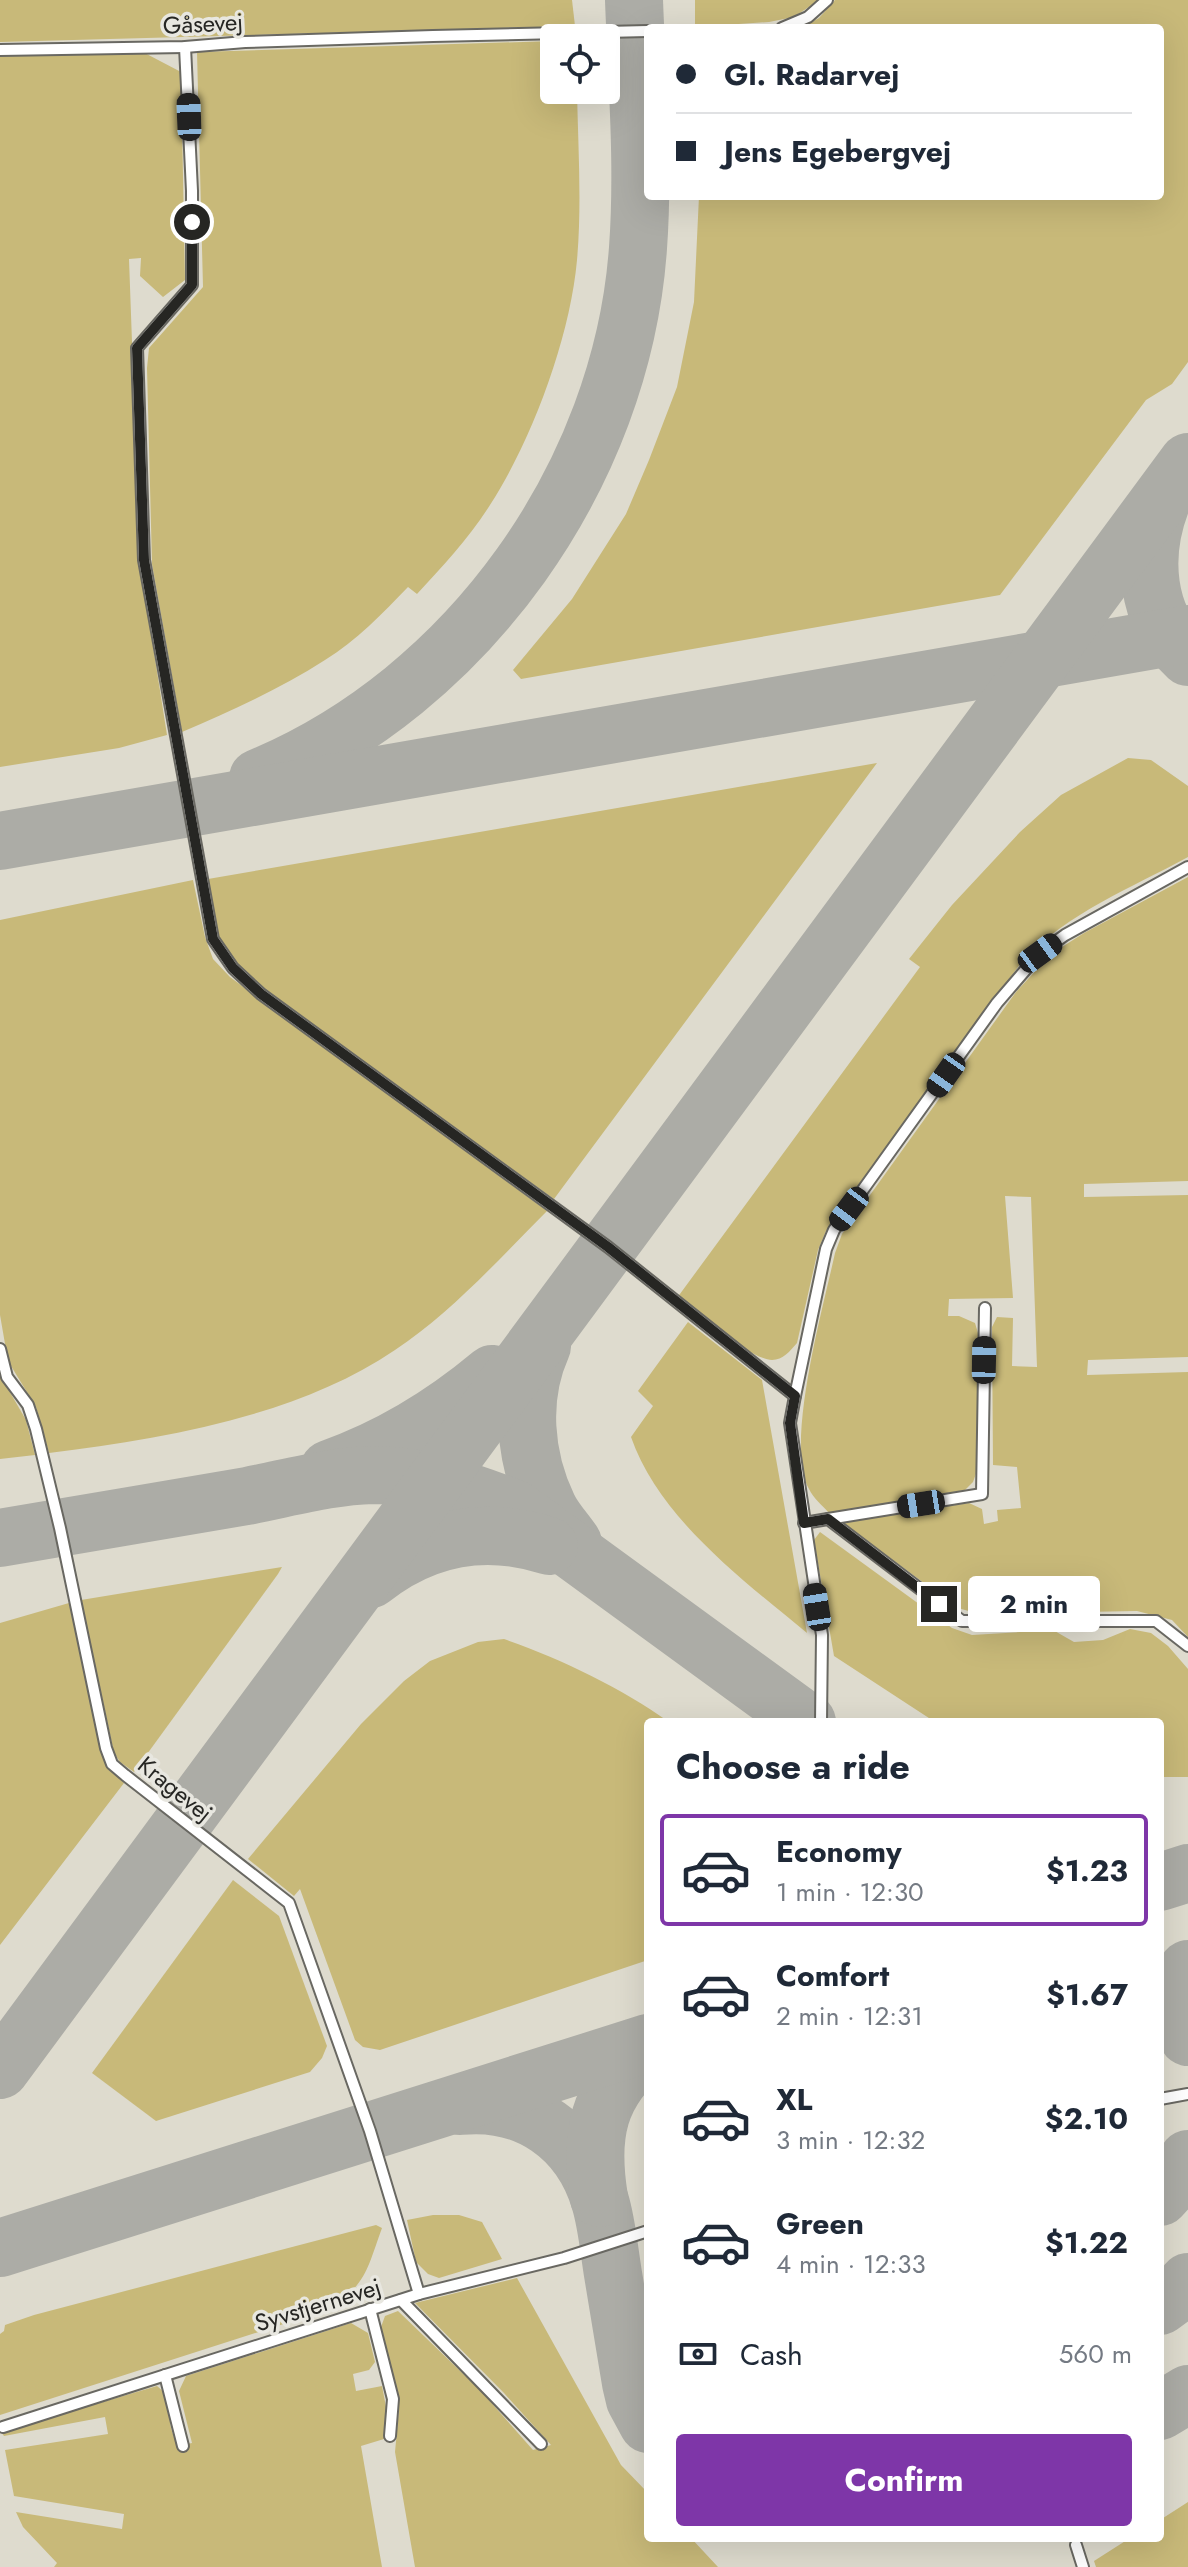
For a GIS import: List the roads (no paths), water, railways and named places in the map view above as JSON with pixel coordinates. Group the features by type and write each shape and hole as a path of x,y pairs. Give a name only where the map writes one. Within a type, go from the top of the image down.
{"lane":[{"path":"791,24 808,17 827,0"},
{"name":"Gåsevej","path":"0,50 185,47 245,42 644,31"},
{"path":"185,47 192,191 192,285 137,348 144,560 213,939 233,968 261,994 608,1247 795,1396"},
{"path":"821,1718 822,1635 790,1423 826,1249 834,1230 997,1003 1040,953 1065,935 1188,867"},
{"path":"804,1523 982,1494 985,1308"},
{"name":"Kragevej","path":"0,1349 7,1377 28,1405 36,1429 112,1764 289,1903 370,2131 419,2294"},
{"path":"828,1519 962,1621 1156,1621 1188,1646"},
{"path":"1164,2098 1188,2094"},
{"name":"Syvstjernevej","path":"3,2427 419,2294 564,2258 644,2232"},
{"path":"401,2300 541,2444"},
{"path":"370,2309 393,2399 390,2436"},
{"path":"165,2375 183,2446"},
{"path":"1076,2545 1083,2567"}]}
